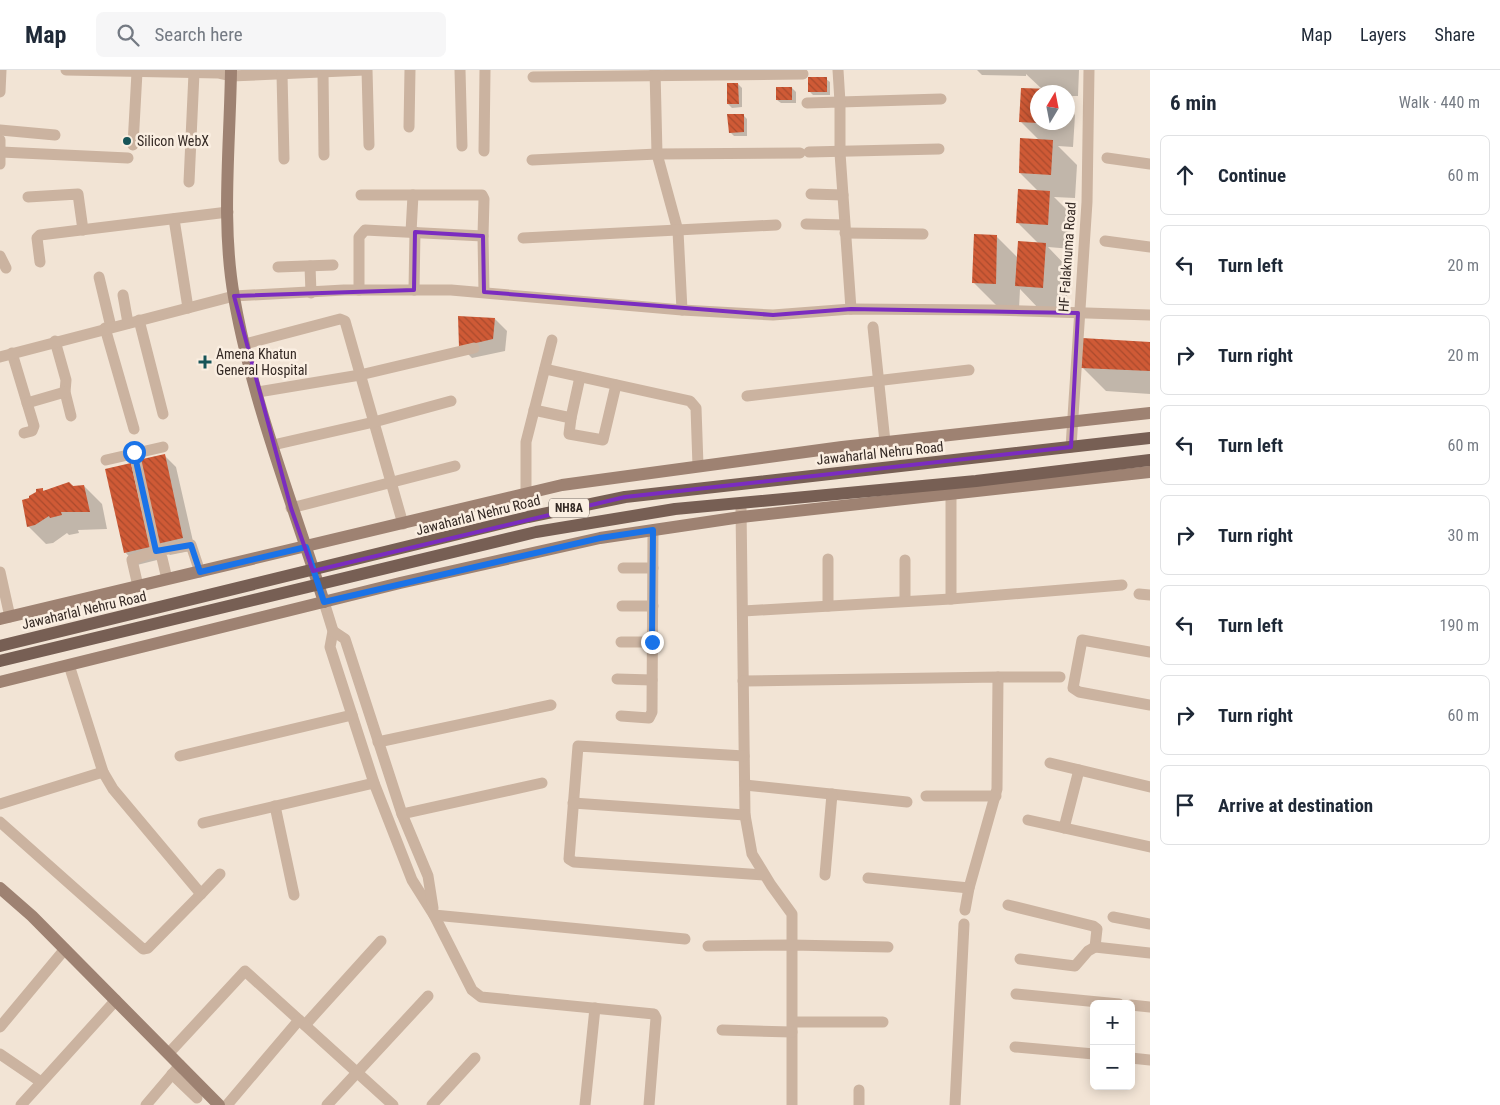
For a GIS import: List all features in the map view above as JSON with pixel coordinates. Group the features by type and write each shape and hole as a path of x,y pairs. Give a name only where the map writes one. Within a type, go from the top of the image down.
{"main road":[{"name":"Jawaharlal Nehru Road","path":"0,646 528,517 625,496 1150,438"},
{"name":"NH8A","path":"0,661 536,532 647,513 741,502 976,481 1150,460"}],"street":[{"path":"0,92 1,70"},
{"path":"66,70 282,74 366,70 369,145"},
{"path":"409,127 410,70"},
{"path":"460,70 462,146"},
{"path":"484,151 485,70"},
{"path":"838,70 840,153 850,309"},
{"name":"HF Falaknuma Road","path":"1071,447 1086,202 1089,70"},
{"path":"133,145 137,72"},
{"path":"323,72 324,155"},
{"path":"189,182 194,73"},
{"path":"231,73 228,212 234,296 245,344 291,508 306,547 332,631 330,647 374,783 412,880 434,915 472,990 481,997 651,1013 656,1016 649,1105"},
{"path":"655,73 657,154 678,231 682,310"},
{"path":"533,77 655,73 803,74"},
{"path":"282,74 284,159"},
{"path":"807,103 941,100"},
{"path":"0,130 56,134"},
{"path":"0,140 0,164"},
{"path":"532,160 657,154 840,153 939,149"},
{"path":"1,152 128,158"},
{"path":"1107,158 1150,164"},
{"path":"28,197 78,194 83,230"},
{"path":"811,194 843,195"},
{"path":"361,195 482,195 484,199 484,292"},
{"path":"413,195 414,290"},
{"path":"40,262 38,236 228,212"},
{"path":"174,219 188,308"},
{"path":"806,224 844,229 923,234"},
{"path":"523,238 776,225"},
{"path":"359,290 361,233 374,230 483,236"},
{"path":"1105,241 1150,247"},
{"path":"0,256 6,268"},
{"path":"278,268 333,265"},
{"path":"310,266 311,293"},
{"path":"99,277 108,328 134,429"},
{"path":"0,357 234,296 359,290 484,292 682,310 773,314 850,309 1150,315"},
{"path":"123,295 134,322 163,414"},
{"path":"245,344 342,319 345,321 403,524"},
{"path":"873,327 886,442"},
{"path":"526,494 526,442 552,340"},
{"path":"56,341 66,380 65,392 71,416"},
{"path":"258,392 360,375 474,348"},
{"path":"12,354 34,428 24,433"},
{"path":"545,369 690,401 696,408 698,466"},
{"path":"747,396 969,370"},
{"path":"580,377 569,434 603,440 616,385"},
{"path":"27,403 65,392"},
{"path":"273,445 374,422 451,401"},
{"path":"534,410 571,418"},
{"path":"0,572 5,618 562,485 886,442 1150,413"},
{"path":"106,460 134,452 163,447"},
{"path":"134,452 156,551 162,558 167,579"},
{"path":"291,508 455,466"},
{"path":"0,682 324,602 600,538 741,517 1150,472"},
{"path":"951,494 952,599"},
{"path":"741,502 745,814 752,854 791,911 792,1105"},
{"path":"620,716 646,718 651,715 653,530"},
{"path":"138,586 132,560 156,551 191,545 200,572"},
{"path":"828,559 828,606"},
{"path":"905,560 905,601"},
{"path":"624,568 653,568"},
{"path":"743,610 952,599 1122,585"},
{"path":"622,606 652,606"},
{"path":"332,631 346,639 402,814 428,876 434,915"},
{"path":"1150,652 1082,640 1073,688 1079,692 1150,705"},
{"path":"621,642 652,642"},
{"path":"69,665 103,772 113,789 201,894"},
{"path":"965,910 969,888 996,796 998,780 998,677"},
{"path":"743,681 1060,677"},
{"path":"617,679 652,680"},
{"path":"378,742 551,705"},
{"path":"180,756 352,715"},
{"path":"744,756 581,744 576,749 569,859 572,862 764,874"},
{"path":"1050,763 1150,787"},
{"path":"1064,828 1079,770"},
{"path":"0,804 103,772"},
{"path":"203,823 374,783"},
{"path":"402,814 542,783"},
{"path":"745,785 907,802"},
{"path":"825,874 832,794"},
{"path":"926,796 996,796"},
{"path":"573,803 745,814"},
{"path":"275,806 294,895"},
{"path":"1028,820 1150,847"},
{"path":"0,822 143,949 148,948 220,874"},
{"path":"868,878 969,888"},
{"path":"0,888 66,949 169,1053 176,1069 199,1099 219,1105"},
{"path":"1008,905 1093,926 1097,929 1095,947"},
{"path":"434,915 686,938"},
{"path":"1112,917 1150,924"},
{"path":"955,1105 964,924"},
{"path":"227,1105 302,1023 382,941"},
{"path":"708,946 888,947"},
{"path":"1020,959 1075,966 1088,951 1095,947 1150,953"},
{"path":"0,1027 66,949"},
{"path":"169,1053 245,971 393,1105"},
{"path":"1016,994 1090,1001"},
{"path":"327,1105 428,996"},
{"path":"21,1105 116,1000"},
{"path":"1135,1005 1150,1007"},
{"path":"585,1105 595,1008"},
{"path":"722,1030 883,1022"},
{"path":"1015,1046 1090,1054"},
{"path":"0,1054 41,1082"},
{"path":"432,1105 475,1058"},
{"path":"1135,1058 1150,1060"},
{"path":"146,1105 176,1069"},
{"path":"859,1090 859,1105"}],"highlighted area":[{"path":"415,232 483,236 484,292 773,315 851,309 1078,313 1071,447 625,497 313,571 291,508 234,296 414,290"}],"building":[{"path":"808,77 827,77 827,92 808,92"},
{"path":"727,83 738,83 739,104 727,104"},
{"path":"776,87 792,87 792,100 776,100"},
{"path":"1021,88 1030,88 1030,123 1019,122"},
{"path":"727,114 744,114 744,132 729,133"},
{"path":"1020,138 1053,140 1051,175 1019,173"},
{"path":"1018,189 1050,191 1048,225 1016,223"},
{"path":"974,234 997,235 996,284 972,283"},
{"path":"1018,241 1046,243 1043,288 1015,286"},
{"path":"458,316 495,318 493,339 459,347"},
{"path":"1082,338 1150,342 1150,371 1081,368"},
{"path":"165,454 183,538 157,544 138,460"},
{"path":"131,463 150,547 124,553 105,469"},
{"path":"69,482 73,486 84,485 90,512 61,512 62,515 50,518 49,516 35,525 27,527 22,500 29,498 29,496 36,492 36,489 43,488 43,491"}],"place":[{"name":"Silicon WebX","path":"127,141"},
{"name":"Amena Khatun General Hospital","path":"205,362"}],"route":[{"path":"134,452 156,551 191,545 200,572 306,547 324,602 600,538 653,530 652,642"}]}
